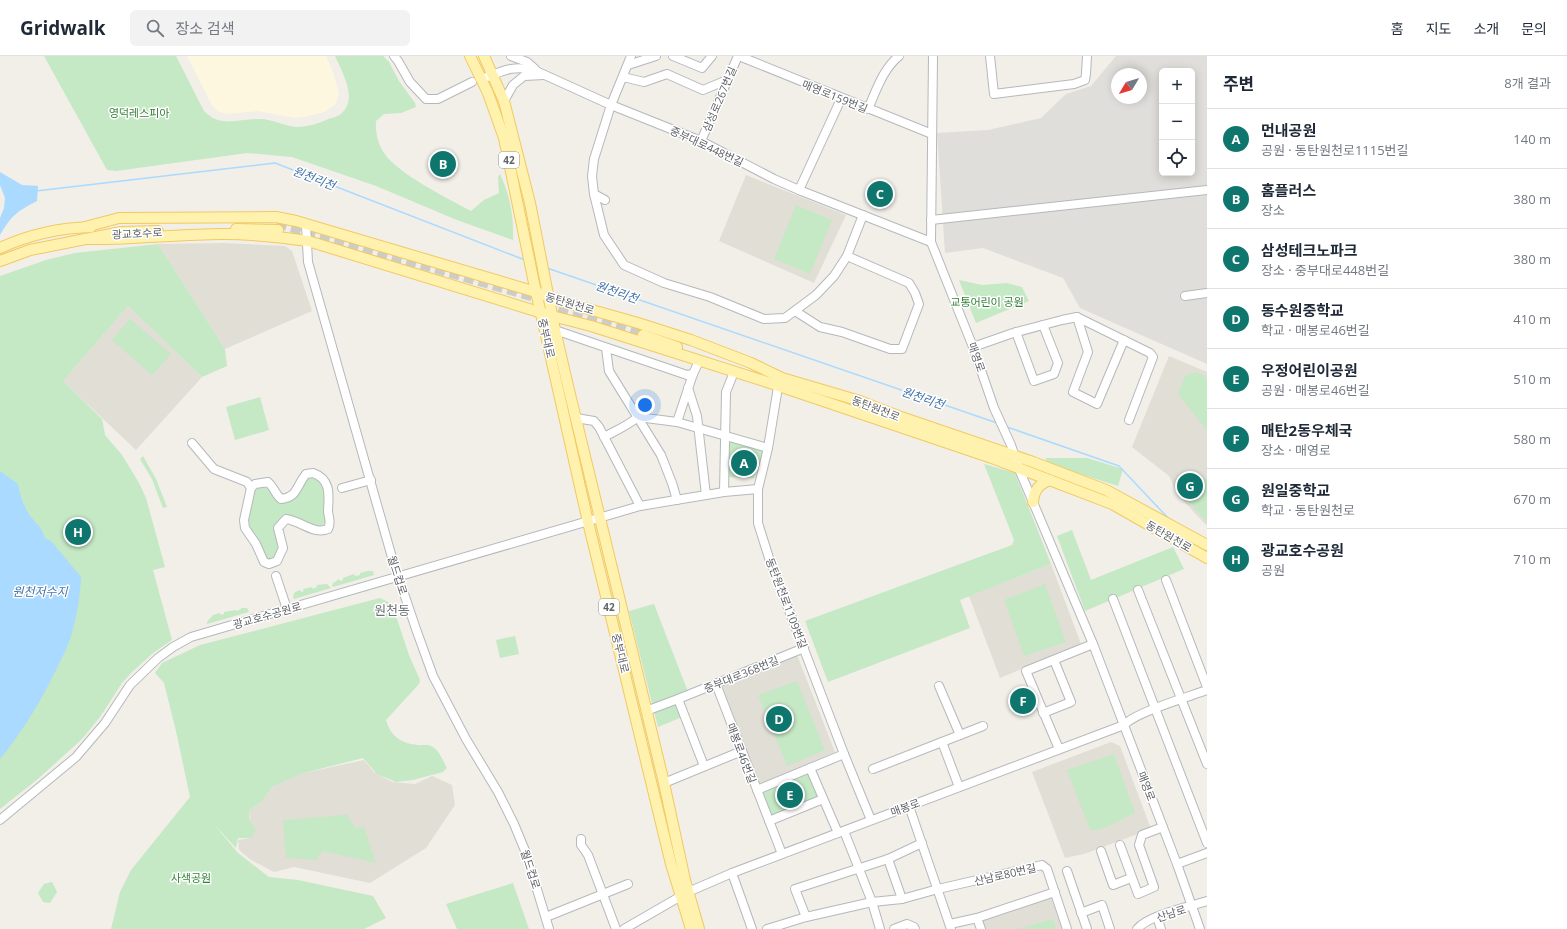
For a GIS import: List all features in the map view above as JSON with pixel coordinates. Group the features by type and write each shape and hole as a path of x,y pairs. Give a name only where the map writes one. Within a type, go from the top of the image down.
{"main road":[{"name":"42","path":"470,56 504,138 535,287"},
{"name":"42","path":"484,56 504,102 530,203 548,292"},
{"name":"동탄원천로","path":"85,227 119,218 276,217 535,287 691,340 751,363 780,382 977,453 1112,504 1207,558"},
{"name":"광교호수로","path":"0,248 15,241 37,234 85,227 278,226 121,232 30,250 2,260"},
{"name":"동탄원천로","path":"85,239 122,240 223,234 275,237 308,241 541,313 591,326 734,372 860,401 901,417 1033,462 1106,490 1207,545"},
{"name":"중부대로","path":"535,287 588,522 636,713 684,894 691,929"},
{"name":"중부대로","path":"548,292 555,330 664,782 676,863"},
{"path":"644,332 780,382"},
{"path":"1033,502 1033,496 1036,489 1050,480"},
{"name":"중부대로","path":"684,894 699,929"}],"street":[{"name":"중부대로448번길","path":"394,56 410,82 426,99 438,99 480,83 493,75 510,68 525,68 536,71 611,105 701,142 799,190 931,242"},
{"path":"511,56 527,62 544,75"},
{"path":"631,56 611,105 594,159 592,176 594,194 604,235 624,265 664,283 710,297 764,319 785,318 816,296 829,281 846,256 863,215"},
{"path":"628,65 656,56"},
{"path":"673,56 702,68 712,56"},
{"name":"삼성로267번길","path":"701,142 727,80 739,56"},
{"name":"매영로159번길","path":"739,56 932,134"},
{"path":"868,109 881,80 892,62 899,56"},
{"name":"매영로","path":"933,56 931,242 973,347 994,408 1011,445 1018,469 1093,644 1177,864 1200,929"},
{"path":"990,56 994,94 1074,84 1085,80 1087,56"},
{"path":"623,78 644,82 667,74 703,90 727,80"},
{"path":"504,102 513,85 524,76 544,75"},
{"path":"799,190 841,98"},
{"path":"931,220 1207,190"},
{"path":"594,194 605,200"},
{"name":"월드컵로","path":"306,225 308,262 398,577 433,676 466,739 498,792 514,824 526,853 549,929"},
{"path":"795,311 820,328 842,332 890,349 902,349 919,304 909,283 846,256"},
{"path":"1185,296 1207,293"},
{"path":"973,347 1016,332 1077,317 1150,353 1153,357 1128,420"},
{"path":"1077,317 1088,352 1073,392 1097,404 1124,340"},
{"path":"1016,332 1034,381 1054,374 1058,363 1043,325"},
{"path":"555,330 687,375 693,374"},
{"path":"606,348 609,371 661,454 672,483 676,500"},
{"path":"677,422 693,374 699,361"},
{"path":"724,492 726,392 734,372"},
{"name":"동탄원천로1109번길","path":"780,382 768,448 758,488 758,523 769,558 844,754 871,820"},
{"path":"688,388 697,416 706,495"},
{"path":"604,437 627,426 638,417 677,422 768,448"},
{"path":"576,418 594,421 640,506"},
{"path":"192,443 214,469 246,482 251,488"},
{"path":"313,473 321,475 326,482 330,497 328,512 331,523 328,529 318,532 292,520 286,519 278,528 283,548 277,561 269,564 264,562 256,544 245,528 244,520 251,488 255,484 268,482 274,486 277,495 281,499 288,498 294,494 306,474 313,473"},
{"path":"342,488 371,480"},
{"name":"광교호수공원로","path":"0,820 76,757 105,723 130,685 163,655 191,637 600,519 640,506 758,488"},
{"path":"276,576 287,609"},
{"path":"1166,580 1207,687"},
{"path":"1138,590 1207,764"},
{"path":"1113,599 1154,709 1207,843"},
{"path":"1059,749 1026,671 1093,644"},
{"name":"중부대로368번길","path":"646,710 678,700 804,648"},
{"path":"1043,713 1071,702 1054,660"},
{"name":"매봉로46번길","path":"716,684 782,854"},
{"path":"939,686 960,735"},
{"name":"매봉로","path":"624,929 684,894 732,873 1124,725 1128,721 1154,709 1207,690"},
{"path":"678,700 704,766"},
{"path":"873,769 983,726"},
{"path":"942,742 959,787"},
{"path":"664,782 742,751"},
{"path":"757,790 844,754"},
{"path":"810,768 824,800 841,832 872,902 880,929"},
{"path":"769,821 824,800"},
{"path":"909,806 950,927 1055,892"},
{"path":"1120,846 1138,894 1154,888 1139,845 1142,835 1163,827"},
{"path":"581,839 581,845 588,855 616,929"},
{"path":"806,917 795,889 858,870 888,859 922,843"},
{"path":"1101,851 1113,885 1131,878"},
{"path":"1177,864 1207,853"},
{"path":"888,859 902,899"},
{"name":"산남로80번길","path":"938,889 1042,865 1047,869 1067,929"},
{"path":"1067,871 1087,929"},
{"path":"732,873 752,929"},
{"path":"546,917 628,884"},
{"path":"767,929 806,917 872,902 902,899 938,889"},
{"name":"산남로","path":"1137,929 1142,923 1207,901"},
{"path":"1081,913 1102,905 1110,929"},
{"path":"1158,917 1161,929"},
{"path":"977,918 980,929"},
{"path":"894,929 907,924 914,927 914,929"}],"shaded area":[{"path":"187,56 326,56 333,72 339,94 335,105 324,112 304,117 295,118 258,111 227,114 219,112 212,105"},
{"path":"1116,56 1207,56 1207,364 1080,308 1063,278 983,248 945,253 937,133 988,130 1041,118 1066,94 1091,86"},
{"path":"746,175 846,215 814,283 719,241"},
{"path":"223,243 285,246 292,251 312,311 225,349 158,244"},
{"path":"128,306 202,377 136,450 63,381"},
{"path":"1169,356 1207,372 1207,526 1178,495 1169,476 1132,447"},
{"path":"1051,564 1081,644 1000,678 969,596"},
{"path":"797,655 835,752 760,784 722,686"},
{"path":"1111,742 1120,746 1151,829 1084,854 1065,858 1032,772"},
{"path":"364,760 374,772 392,782 415,784 432,776 452,785 455,805 426,848 370,883 294,867 274,872 251,860 239,850 238,840 251,838 249,811 263,800 274,785 304,773"},
{"path":"1050,895 1062,929 985,929 981,919"}],"green space":[{"name":"영덕레스피아","path":"44,56 176,56 204,111 210,116 217,120 224,121 264,119 298,127 322,122 336,117 347,107 349,93 345,77 335,56 383,56 389,62 399,81 415,103 416,107 401,113 384,114 376,121 377,137 384,153 400,169 411,177 471,211 484,200 499,193 498,177 500,174 511,206 513,240 457,220 376,186 292,157 247,153 116,171 107,170"},
{"path":"796,205 832,220 810,274 774,259"},
{"path":"158,244 225,349 227,366 202,377 128,306 63,381 102,419 105,435 122,455 146,498 165,567 153,570 172,640 153,653 122,683 100,717 82,739 39,778 0,809 0,276 46,260 75,253"},
{"name":"교통어린이 공원","path":"959,280 982,285 1007,283 1022,287 1029,301 976,323"},
{"path":"130,319 171,354 152,375 112,340"},
{"path":"1195,372 1203,375 1207,380 1207,430 1178,394 1185,376"},
{"path":"260,397 269,430 235,440 226,407"},
{"path":"729,441 764,450 754,478 728,477"},
{"path":"143,456 156,479 167,507 163,508 152,479 140,459"},
{"path":"1045,458 1087,458 1123,469 1118,486 1049,464"},
{"path":"984,464 1015,473 1051,564 960,600 970,628 828,682 805,621 1012,545 1014,540"},
{"path":"310,477 315,477 322,486 326,504 326,522 321,527 283,518 278,521 274,528 278,546 276,555 269,561 264,559 247,527 246,520 253,490 264,485 269,489 274,498 279,502 284,503 289,501 298,493"},
{"path":"1207,478 1207,522 1184,496"},
{"path":"1072,530 1091,580 1173,547 1184,569 1085,611 1057,536"},
{"path":"373,571 374,575 333,587 332,584 339,579 340,581 343,580 343,578 354,574 355,576 360,575 360,573"},
{"path":"327,584 331,588 294,599 293,596 295,592 300,590 301,592 304,591 303,589 312,587 313,589 317,587 317,585"},
{"path":"1045,584 1066,642 1024,656 1004,600"},
{"name":"사색공원","path":"380,598 392,604 409,655 420,680 419,684 386,720 388,726 390,731 402,741 412,744 430,745 436,750 447,768 443,772 413,780 396,782 377,774 363,758 304,773 273,786 263,800 249,811 249,819 256,831 251,838 238,838 236,848 212,822 238,853 269,877 298,880 373,896 386,918 364,929 111,929 120,892 131,870 190,797 164,683 155,673 162,663 200,645"},
{"path":"654,604 688,692 674,698 682,717 658,727 629,611"},
{"path":"241,608 247,608 249,612 207,624 213,615 220,613 221,615 224,614 224,612 237,611"},
{"path":"515,636 519,654 500,658 496,640"},
{"path":"797,681 825,750 787,766 758,695"},
{"path":"1114,754 1135,813 1107,827 1090,830 1067,770"},
{"path":"809,772 820,798 770,817 760,791"},
{"path":"347,815 355,828 364,827 376,863 323,851 316,860 286,858 283,820"},
{"path":"52,882 57,892 50,903 43,902 38,893 44,884"},
{"path":"513,883 529,929 457,929 446,904"},
{"path":"1053,919 1056,929 1017,929"}],"water":[{"path":"0,172 22,185 38,186 37,201 15,215 0,235 0,218 4,208 5,198 0,185"},
{"name":"원천저수지","path":"0,471 18,484 25,507 31,518 38,524 45,538 51,541 81,577 76,616 72,634 66,649 38,704 16,738 0,759"}],"waterway":[{"name":"원천리천","path":"36,191 275,163 525,260"},
{"name":"원천리천","path":"547,268 997,423"},
{"name":"원천리천","path":"1007,427 1119,466 1169,519"}],"tunnel":[{"path":"277,223 545,300"},
{"path":"544,305 643,335"}],"place":[{"name":"홈플러스","path":"443,164"},
{"name":"삼성테크노파크","path":"880,194"},
{"name":"먼내공원","path":"744,463"},
{"name":"원일중학교","path":"1190,486"},
{"name":"광교호수공원","path":"78,532"},
{"name":"매탄2동우체국","path":"1023,701"},
{"name":"동수원중학교","path":"779,719"},
{"name":"우정어린이공원","path":"790,795"}],"district":[{"name":"원천동","path":"392,610"}]}
